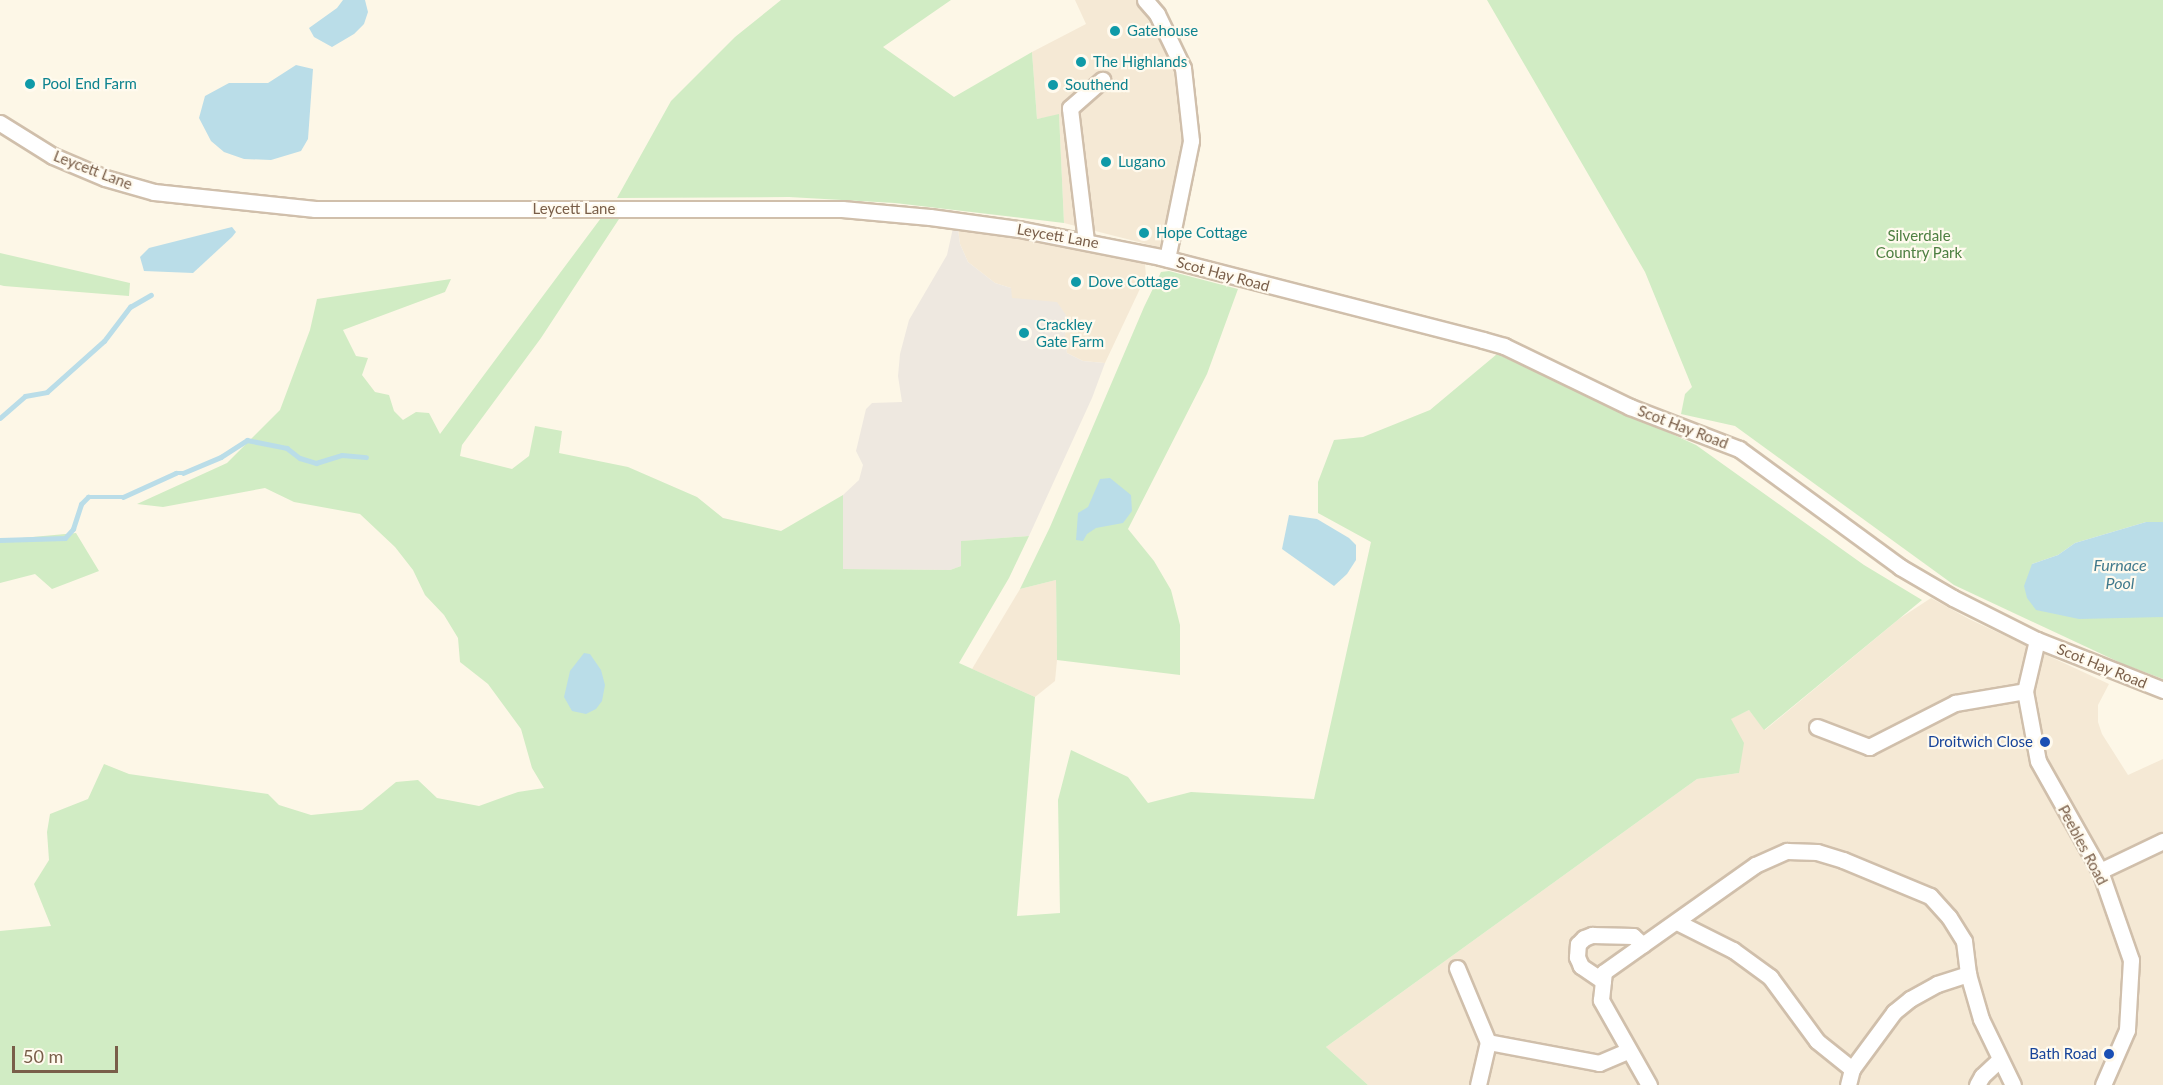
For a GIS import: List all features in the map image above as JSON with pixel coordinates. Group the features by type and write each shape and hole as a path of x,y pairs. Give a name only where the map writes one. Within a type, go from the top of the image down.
{"street":[{"path":"1145,0 1157,14 1183,68 1191,141 1164,258"},
{"path":"1086,241 1070,108 1102,80"},
{"name":"Leycett Lane","path":"0,123 53,156 105,178 154,192 315,209 842,209 1018,229 1164,258"},
{"name":"Scot Hay Road","path":"1164,258 1504,346 1630,407 1739,449 1900,567 1953,598 2037,640 2163,690"},
{"name":"Peebles Road","path":"2037,640 2025,691 2038,761 2100,871 2131,960 2127,1030 2103,1085"},
{"path":"1817,727 1869,747 1955,703 2025,691"},
{"path":"2100,871 2163,841"},
{"path":"1649,1085 1601,1000 1604,976 1643,945 1755,865 1787,851 1817,852 1844,860 1930,896 1949,917 1964,941 1968,974 1981,1019 2013,1085"},
{"path":"1677,922 1733,950 1770,977 1817,1041 1852,1069"},
{"path":"1604,976 1581,966 1578,944 1592,935 1633,936 1643,945"},
{"path":"1457,968 1488,1042 1478,1085"},
{"path":"1848,1085 1852,1069 1887,1021 1902,1005 1937,984 1968,974"},
{"path":"1488,1042 1599,1063 1628,1051"},
{"path":"1977,1085 1982,1076 1999,1060"}],"shaded area":[{"path":"1075,0 1136,0 1162,36 1171,59 1182,102 1184,153 1162,248 1064,223 1059,115 1037,119 1032,52 1086,24"},
{"path":"953,228 958,229 960,244 968,262 995,283 1011,288 1012,298 1057,302 1066,315 1067,353 1083,361 1105,363 1092,398 1029,536 962,541 961,566 950,570 843,569 843,495 859,480 863,465 856,451 866,409 872,403 902,402 898,376 900,354 909,320 947,255"},
{"path":"958,229 1073,248 1145,264 1146,276 1105,363 1083,361 1067,353 1066,315 1011,298 1011,288 995,283 968,262 960,244"},
{"path":"1056,580 1055,681 1035,697 972,669 1020,589"},
{"path":"1931,598 1969,619 2109,684 2098,705 2098,722 2102,734 2128,775 2163,759 2163,1085 1368,1085 1326,1047 1697,779 1739,773 1730,719 1749,710 1765,730 1899,619"}],"green space":[{"path":"781,0 951,0 883,47 954,97 1032,52 1037,119 1059,114 1064,223 895,203 789,197 617,198 671,101 735,37"},
{"name":"Silverdale Country Park","path":"1487,0 2163,0 2163,522 2146,522 2075,543 2058,555 2032,564 2163,617 2163,679 2123,664 1954,585 1735,426 1681,414 1685,394 1692,387 1645,272"},
{"path":"601,218 619,219 541,338 462,445 460,456 512,469 529,456 535,426 562,431 559,453 628,467 697,497 723,518 781,531 843,495 843,569 950,570 961,566 961,541 1029,536 1009,578 959,663 1035,697 1017,916 1060,913 1058,800 1071,750 1128,777 1148,803 1191,792 1314,799 1371,542 1318,513 1318,482 1334,440 1363,437 1430,410 1497,354 1696,445 1864,565 1922,600 1764,730 1749,710 1731,719 1744,743 1739,773 1697,779 1326,1047 1368,1085 0,1085 0,931 51,926 34,884 49,860 47,832 50,814 88,799 104,764 129,774 268,794 279,805 311,815 362,810 396,782 418,780 437,798 479,806 518,792 544,788 532,768 521,729 488,684 460,662 458,638 444,615 425,595 413,570 395,547 360,514 294,502 265,488 163,507 137,504 227,463 280,410 310,330 317,299 451,279 445,292 343,330 356,356 368,358 362,375 375,392 389,395 394,411 403,420 416,412 429,413 440,434"},
{"path":"0,253 130,283 129,296 0,285"},
{"path":"1169,271 1238,289 1207,374 1128,529 1154,561 1171,590 1180,625 1180,675 1057,660 1056,580 1020,589 1050,527 1144,307 1161,272"},
{"path":"76,533 99,571 52,589 35,574 0,583 0,540"}],"water":[{"path":"343,0 365,0 368,12 364,24 354,34 332,47 314,37 309,28 337,8"},
{"path":"296,65 313,69 308,139 301,151 271,160 244,159 224,152 211,141 199,118 205,96 229,83 268,83"},
{"path":"232,227 236,232 232,237 193,273 144,271 140,257 149,248"},
{"path":"1110,478 1131,495 1132,511 1123,523 1096,528 1087,534 1083,541 1076,540 1078,513 1088,507 1100,479"},
{"path":"1289,515 1317,519 1349,538 1356,545 1356,560 1347,574 1334,586 1282,549"},
{"name":"Furnace Pool","path":"2146,522 2163,522 2163,617 2079,619 2036,610 2027,598 2024,586 2032,564 2058,555 2075,543"},
{"path":"584,653 590,654 601,670 605,685 602,701 596,709 586,714 572,711 564,697 570,671"}],"waterway":[{"path":"0,418 25,396 47,392 104,341 130,307 151,295"},
{"path":"0,540 65,538 73,529 81,504 88,497 123,497 176,473 183,473 221,457 247,440 287,448 300,458 316,463 342,455 366,457"}],"place":[{"name":"Gatehouse","path":"1115,31"},
{"name":"The Highlands","path":"1081,62"},
{"name":"Pool End Farm","path":"30,84"},
{"name":"Southend","path":"1053,85"},
{"name":"Lugano","path":"1106,162"},
{"name":"Hope Cottage","path":"1144,233"},
{"name":"Dove Cottage","path":"1076,282"},
{"name":"Crackley Gate Farm","path":"1024,333"},
{"name":"Droitwich Close","path":"2045,742"},
{"name":"Bath Road","path":"2109,1054"}]}
